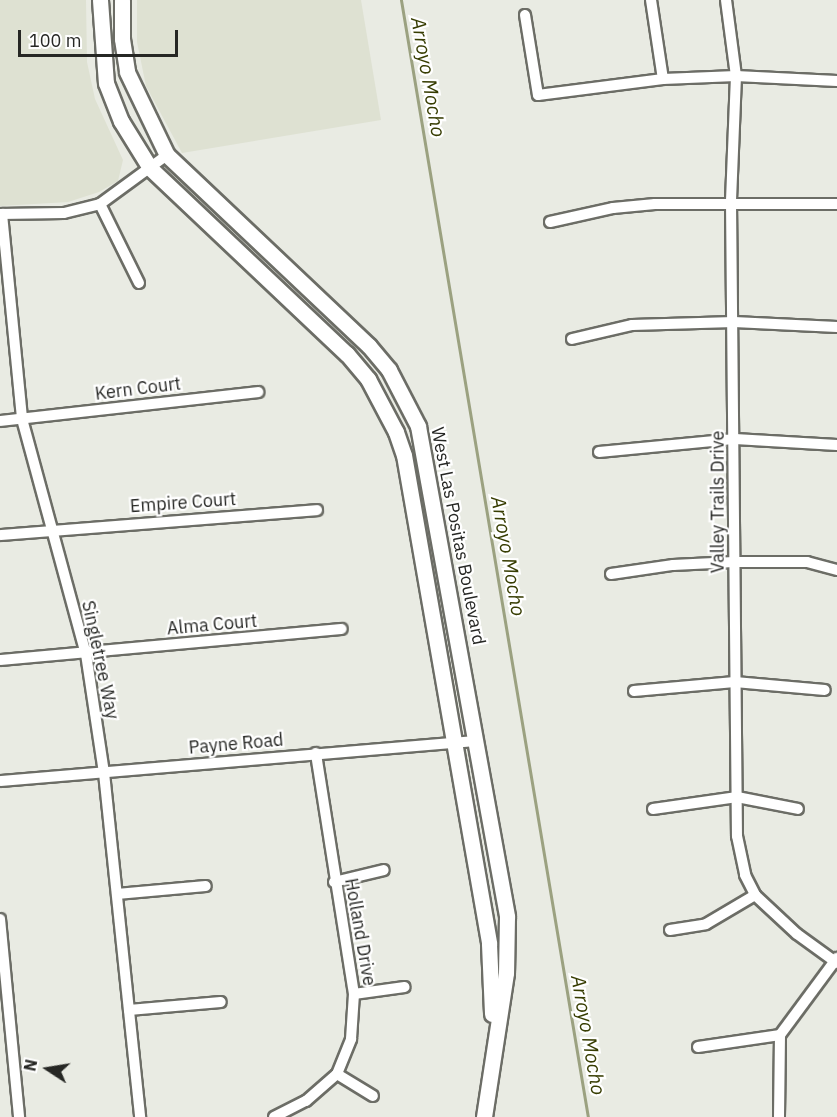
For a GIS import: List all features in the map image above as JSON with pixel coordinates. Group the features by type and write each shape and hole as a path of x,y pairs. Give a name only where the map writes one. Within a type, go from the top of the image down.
{"main road":[{"name":"West Las Positas Boulevard","path":"100,0 106,83 121,121 150,168 347,354 383,403 404,455 489,944 494,1041"},
{"name":"West Las Positas Boulevard","path":"124,2 122,39 127,72 167,155 369,346 405,398 425,452 476,741 509,946 484,1117"}],"street":[{"path":"651,0 663,79"},
{"name":"Valley Trails Drive","path":"726,0 736,76 731,202 735,439 735,682 740,858 755,895 836,961"},
{"path":"525,15 538,95 663,79 736,76 837,81"},
{"path":"1,214 64,213 100,204 167,155"},
{"path":"550,222 612,208 731,202 837,204"},
{"path":"100,204 139,283"},
{"name":"Singletree Way","path":"1,214 22,419 86,654 104,773 140,1117"},
{"path":"572,339 632,325 734,322 837,327"},
{"name":"Kern Court","path":"0,421 258,392"},
{"path":"599,452 735,439 837,445"},
{"name":"Empire Court","path":"0,535 52,529 317,510"},
{"path":"611,574 673,564 734,562 807,562 837,570"},
{"name":"Alma Court","path":"0,660 342,629"},
{"path":"634,691 735,682 825,690"},
{"name":"Payne Road","path":"0,781 476,741"},
{"name":"Holland Drive","path":"274,1117 306,1101 337,1074 351,1039 354,994 334,882 316,753"},
{"path":"653,809 737,797 798,809"},
{"path":"334,882 384,870"},
{"path":"117,894 206,886"},
{"path":"670,930 706,924 755,895"},
{"path":"0,919 19,1117"},
{"path":"779,1117 780,1035 836,961"},
{"path":"354,994 405,987"},
{"path":"129,1010 220,1002"},
{"path":"698,1047 780,1035"},
{"path":"337,1074 373,1096"}],"shaded area":[{"path":"0,0 86,0 87,62 95,99 123,160 118,181 99,192 68,202 0,206"},
{"path":"137,0 361,0 381,120 182,153 146,86 137,42"}],"waterway":[{"name":"Arroyo Mocho","path":"401,0 588,1117"}]}
